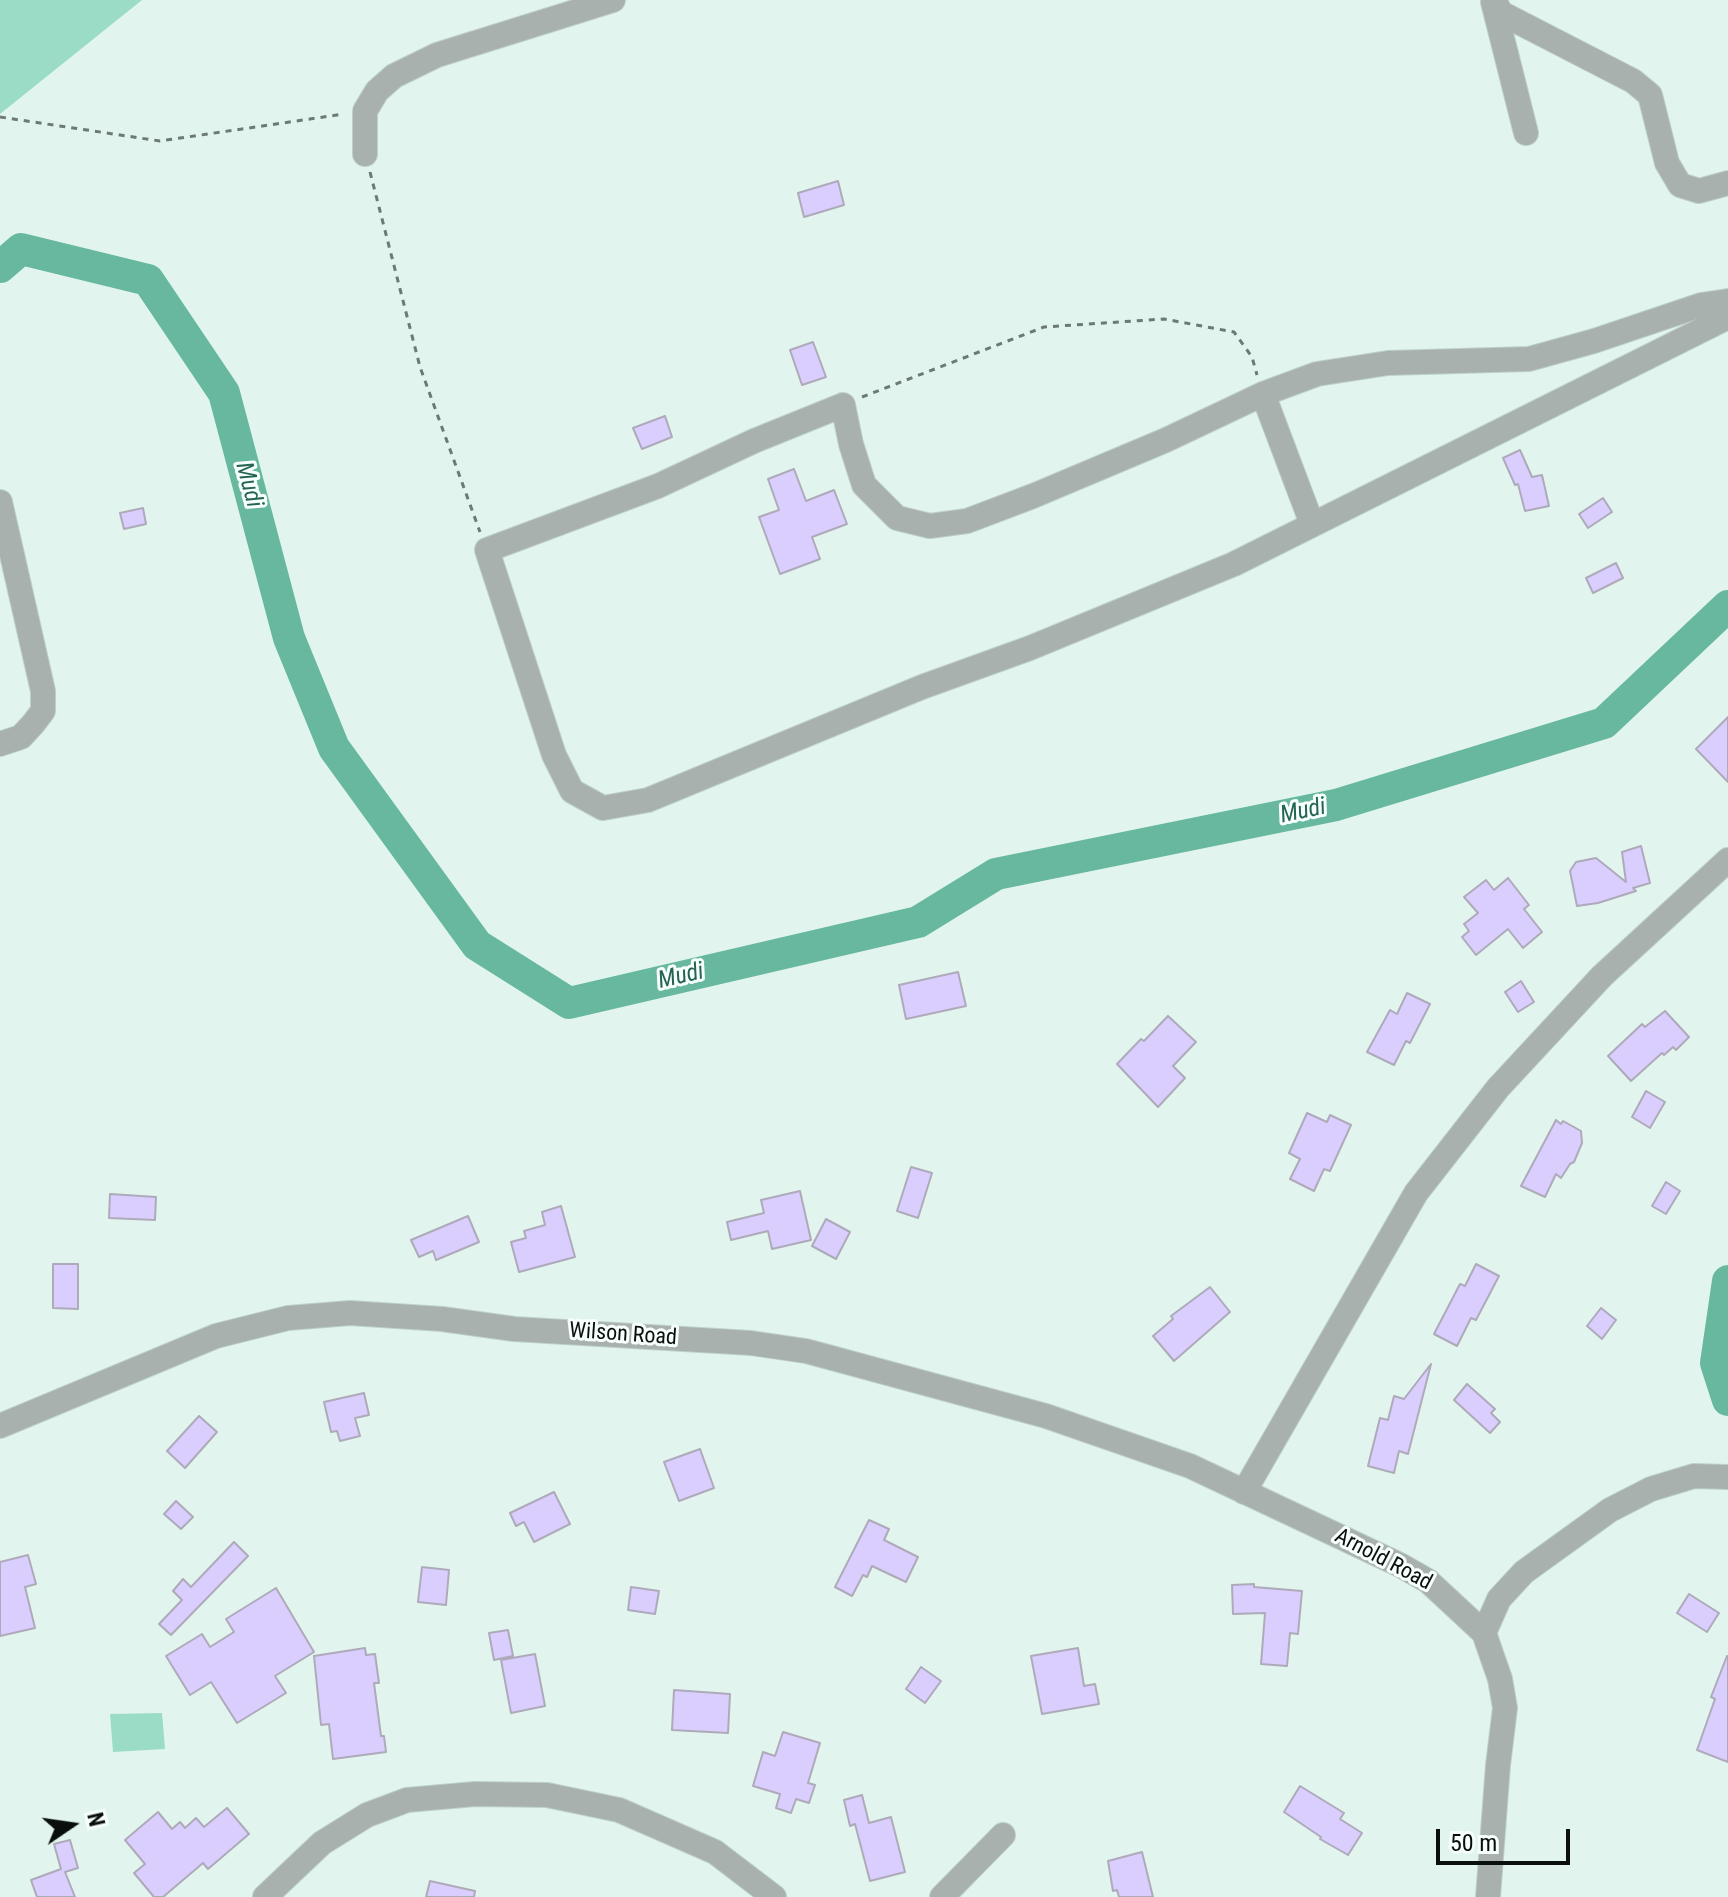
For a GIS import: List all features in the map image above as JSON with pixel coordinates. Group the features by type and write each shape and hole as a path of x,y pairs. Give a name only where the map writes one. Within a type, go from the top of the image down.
{"street":[{"path":"365,154 365,111 377,91 394,76 437,55 613,0"},
{"path":"1494,0 1526,133"},
{"path":"1494,0 1501,13 1633,81 1650,95 1667,163 1680,185 1699,191 1728,183"},
{"path":"1728,301 1701,305 1529,359 1388,363 1317,374 1263,394 1166,440 1033,496 967,521 930,526 897,518 864,485 843,405 754,441 658,486 487,550 554,755 572,791 603,808 648,800 922,687 1030,648 1234,564 1728,317"},
{"path":"1263,394 1312,524"},
{"path":"0,502 43,691 43,711 33,724 21,737 0,744"},
{"path":"1244,1492 1416,1193 1498,1088 1592,987 1728,860"},
{"name":"Wilson Road","path":"0,1426 216,1336 288,1318 365,1314 442,1319 514,1329 751,1343 806,1351 1046,1416 1190,1466 1244,1492"},
{"path":"1484,1633 1499,1599 1524,1572 1610,1510 1651,1489 1694,1476 1728,1477"},
{"name":"Arnold Road","path":"1244,1492 1428,1581 1484,1633 1500,1679 1505,1708 1488,1897"},
{"path":"265,1897 322,1843 367,1815 407,1800 475,1794 547,1795 619,1810 715,1852 774,1897"},
{"path":"942,1897 1003,1835"}],"path":[{"path":"0,117 160,141 365,111"},
{"path":"365,154 420,367 487,550"},
{"path":"843,405 1044,327 1164,319 1234,332 1252,357 1263,394"}],"green space":[{"path":"0,0 142,0 0,114"},
{"path":"162,1713 165,1749 113,1752 110,1714"}],"building":[{"path":"838,181 844,205 804,217 798,193"},
{"path":"813,342 826,377 802,385 790,350"},
{"path":"665,416 672,437 642,449 633,428"},
{"path":"1520,450 1532,477 1542,475 1549,506 1525,511 1518,484 1515,485 1503,458"},
{"path":"794,469 806,501 834,490 847,524 812,537 820,559 780,574 759,517 779,510 768,479"},
{"path":"1603,498 1612,512 1588,528 1579,514"},
{"path":"143,508 146,524 124,529 120,513"},
{"path":"1616,563 1623,578 1593,593 1586,578"},
{"path":"1728,717 1728,782 1696,749"},
{"path":"1641,846 1650,883 1633,888 1636,891 1598,903 1577,906 1570,871 1576,862 1596,858 1626,882 1622,852"},
{"path":"1508,878 1529,905 1524,909 1542,932 1523,948 1508,929 1476,955 1462,937 1469,931 1464,924 1478,913 1464,897 1486,880 1494,890"},
{"path":"958,972 966,1006 906,1019 899,985"},
{"path":"1521,981 1534,1002 1518,1012 1505,992"},
{"path":"1407,993 1430,1004 1410,1043 1406,1041 1394,1065 1367,1052 1390,1010 1397,1014"},
{"path":"1665,1011 1689,1037 1676,1050 1673,1047 1664,1055 1662,1053 1631,1081 1608,1056 1642,1024 1645,1027"},
{"path":"1168,1016 1196,1042 1173,1066 1185,1078 1158,1107 1117,1064"},
{"path":"1646,1091 1665,1102 1650,1128 1632,1117"},
{"path":"1307,1113 1327,1122 1330,1115 1351,1125 1330,1171 1324,1169 1314,1191 1290,1179 1300,1159 1289,1153"},
{"path":"1556,1120 1581,1131 1582,1143 1574,1162 1561,1178 1556,1174 1545,1197 1521,1186"},
{"path":"911,1167 932,1173 918,1218 897,1211"},
{"path":"1666,1182 1680,1191 1666,1214 1652,1206"},
{"path":"800,1191 811,1240 772,1249 768,1231 731,1240 727,1222 764,1213 761,1200"},
{"path":"110,1194 156,1197 155,1220 109,1218"},
{"path":"561,1206 575,1257 519,1272 511,1242 526,1238 524,1231 545,1225 542,1212"},
{"path":"468,1216 479,1242 436,1260 433,1251 419,1257 411,1240"},
{"path":"826,1219 850,1232 836,1259 812,1246"},
{"path":"53,1264 78,1264 78,1309 53,1308"},
{"path":"1476,1264 1499,1276 1476,1320 1471,1318 1457,1346 1434,1334 1460,1284 1465,1286"},
{"path":"1210,1287 1230,1312 1174,1361 1153,1336 1173,1319 1171,1316"},
{"path":"1601,1308 1616,1320 1602,1339 1587,1326"},
{"path":"1431,1364 1408,1454 1399,1451 1394,1473 1368,1466 1380,1418 1388,1420 1394,1396 1404,1399"},
{"path":"1467,1384 1495,1409 1491,1413 1500,1422 1490,1433 1454,1400"},
{"path":"364,1393 369,1415 355,1418 360,1436 340,1441 337,1431 331,1432 324,1402"},
{"path":"199,1416 217,1432 185,1468 167,1451"},
{"path":"700,1449 714,1488 679,1501 664,1462"},
{"path":"554,1492 570,1524 534,1542 524,1522 516,1526 510,1513"},
{"path":"176,1501 193,1517 181,1529 164,1514"},
{"path":"869,1520 889,1529 884,1540 918,1557 906,1582 872,1566 867,1577 863,1575 852,1596 835,1587"},
{"path":"234,1542 248,1556 171,1635 159,1624 182,1600 173,1591 183,1579 191,1587"},
{"path":"28,1555 36,1584 25,1587 35,1628 0,1636 0,1562"},
{"path":"422,1567 449,1570 446,1605 418,1602"},
{"path":"1254,1584 1254,1587 1302,1591 1298,1634 1290,1633 1287,1666 1261,1664 1265,1613 1233,1614 1232,1585"},
{"path":"631,1587 659,1591 655,1614 628,1610"},
{"path":"276,1588 314,1652 275,1676 286,1693 237,1723 211,1682 190,1695 166,1656 202,1634 210,1647 234,1632 226,1619"},
{"path":"1689,1594 1719,1613 1707,1632 1677,1613"},
{"path":"508,1630 513,1656 494,1660 489,1633"},
{"path":"365,1648 366,1655 375,1654 379,1683 374,1683 386,1752 333,1759 329,1724 321,1725 314,1656"},
{"path":"1078,1648 1084,1686 1095,1684 1099,1704 1042,1714 1031,1656"},
{"path":"535,1654 545,1706 511,1713 501,1660"},
{"path":"1727,1656 1728,1762 1697,1750 1715,1699 1711,1697"},
{"path":"921,1667 941,1681 925,1703 906,1689"},
{"path":"674,1690 730,1694 728,1733 672,1730"},
{"path":"783,1732 820,1743 808,1783 815,1785 809,1803 796,1799 791,1813 776,1808 780,1794 753,1786 763,1752 775,1756"},
{"path":"1300,1786 1344,1813 1340,1819 1362,1833 1348,1855 1284,1812"},
{"path":"862,1795 869,1823 891,1817 905,1872 870,1881 855,1824 850,1826 844,1800"},
{"path":"227,1808 249,1834 208,1869 203,1863 163,1897 154,1897 134,1873 145,1864 125,1840 158,1812 172,1829 180,1822 185,1828 196,1818 204,1827"},
{"path":"70,1840 78,1868 65,1872 75,1897 37,1897 31,1880 61,1869 54,1844"},
{"path":"1142,1852 1153,1897 1119,1897 1117,1890 1113,1891 1108,1861"},
{"path":"430,1881 475,1891 474,1897 426,1897"}],"waterway":[{"name":"Mudi","path":"0,267 21,249 148,280 224,393 289,638 334,748 477,945 569,1003 918,922 996,874 1336,805 1604,723 1728,606"},
{"name":"Mudi","path":"1728,1281 1716,1363 1728,1400"}]}
